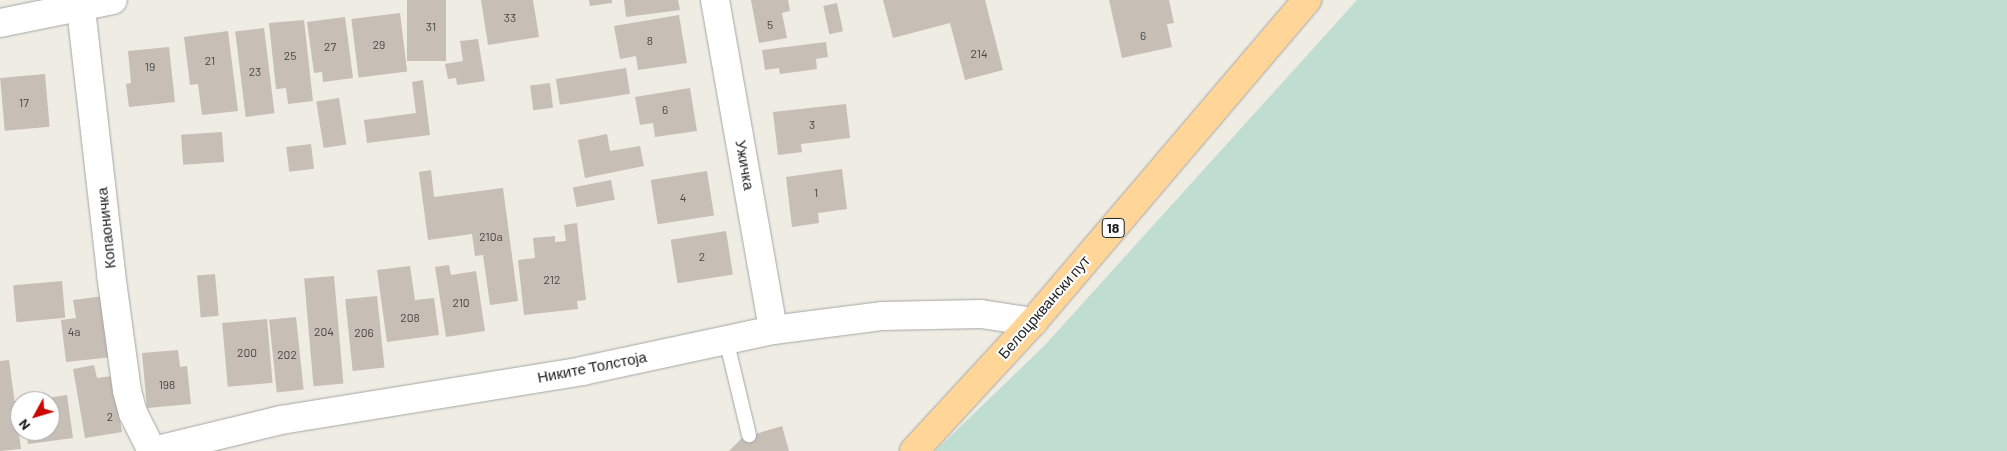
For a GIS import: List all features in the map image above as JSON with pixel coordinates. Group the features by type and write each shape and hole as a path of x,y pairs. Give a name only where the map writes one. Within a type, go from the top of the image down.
{"main road":[{"name":"Белоцрквански пут","path":"914,451 1033,322 1307,0"}],"street":[{"path":"0,23 80,3 113,0"},
{"name":"Ужичка","path":"715,0 773,330"},
{"name":"Копаоничка","path":"80,3 111,274 127,391 133,413 153,451"},
{"name":"Никите Толстоја","path":"153,451 281,420 582,371 773,330 883,316 981,314 1033,322"}],"lane":[{"path":"726,339 749,435"}],"green space":[{"path":"1357,0 2007,0 2007,451 935,451 1045,345"}],"building":[{"path":"407,0 446,0 446,61 407,61"},
{"path":"481,0 533,0 539,37 488,45"},
{"path":"589,0 612,0 612,3 590,6"},
{"path":"624,0 678,0 680,10 626,17"},
{"path":"751,0 788,0 790,11 782,13 787,38 759,43"},
{"path":"883,0 985,0 1003,70 965,80 950,23 893,38"},
{"path":"1109,0 1169,0 1174,23 1167,24 1172,47 1122,58"},
{"path":"837,3 843,31 829,34 823,6"},
{"path":"400,13 407,72 359,78 351,19"},
{"path":"679,15 687,63 638,70 636,56 620,59 614,26"},
{"path":"345,17 353,78 323,82 322,72 314,73 307,22"},
{"path":"304,20 313,101 288,104 286,88 276,89 269,23"},
{"path":"264,28 274,113 246,117 235,32"},
{"path":"228,31 238,111 202,115 198,84 190,85 184,37"},
{"path":"478,39 485,81 457,85 456,78 448,79 445,64 463,61 460,41"},
{"path":"826,42 828,57 816,59 817,69 780,74 779,68 765,70 762,50"},
{"path":"169,47 175,102 129,107 126,84 131,83 128,51"},
{"path":"626,68 630,94 560,105 556,79"},
{"path":"45,74 50,127 5,131 0,78"},
{"path":"423,80 430,135 367,143 364,120 416,113 412,82"},
{"path":"550,83 553,108 533,110 530,85"},
{"path":"690,88 697,131 655,137 653,123 640,125 635,97"},
{"path":"339,98 346,144 324,148 316,102"},
{"path":"846,104 850,138 801,144 802,152 778,155 773,112"},
{"path":"222,132 224,162 183,165 181,135"},
{"path":"607,134 610,151 640,146 644,166 585,178 578,140"},
{"path":"311,144 314,169 289,172 286,147"},
{"path":"842,169 847,209 818,213 819,223 792,227 786,177"},
{"path":"431,170 434,197 503,188 518,301 490,305 483,255 475,256 472,234 428,240 419,172"},
{"path":"707,171 714,215 658,224 651,180"},
{"path":"611,180 615,200 577,207 573,187"},
{"path":"577,223 586,300 577,301 578,309 524,315 518,260 535,258 533,238 555,236 555,242 566,241 564,225"},
{"path":"726,231 733,274 678,283 671,240"},
{"path":"449,265 451,275 476,271 485,331 446,337 435,267"},
{"path":"410,266 415,300 434,298 439,335 387,342 377,270"},
{"path":"215,274 219,316 201,317 197,276"},
{"path":"334,276 343,384 314,386 304,279"},
{"path":"62,281 65,318 16,322 13,285"},
{"path":"104,296 112,357 66,362 61,320 76,318 73,300"},
{"path":"377,296 385,368 353,371 345,299"},
{"path":"296,317 304,390 277,392 269,320"},
{"path":"267,319 273,383 228,387 222,323"},
{"path":"178,350 180,367 187,366 191,404 147,408 142,353"},
{"path":"9,360 13,391 10,391 10,441 20,441 21,449 0,451 0,361"},
{"path":"94,365 97,378 112,376 122,432 85,438 73,369"},
{"path":"67,395 73,438 60,440 60,396"},
{"path":"782,426 789,451 729,451 742,438"},
{"path":"28,441 50,441 28,444"}]}
